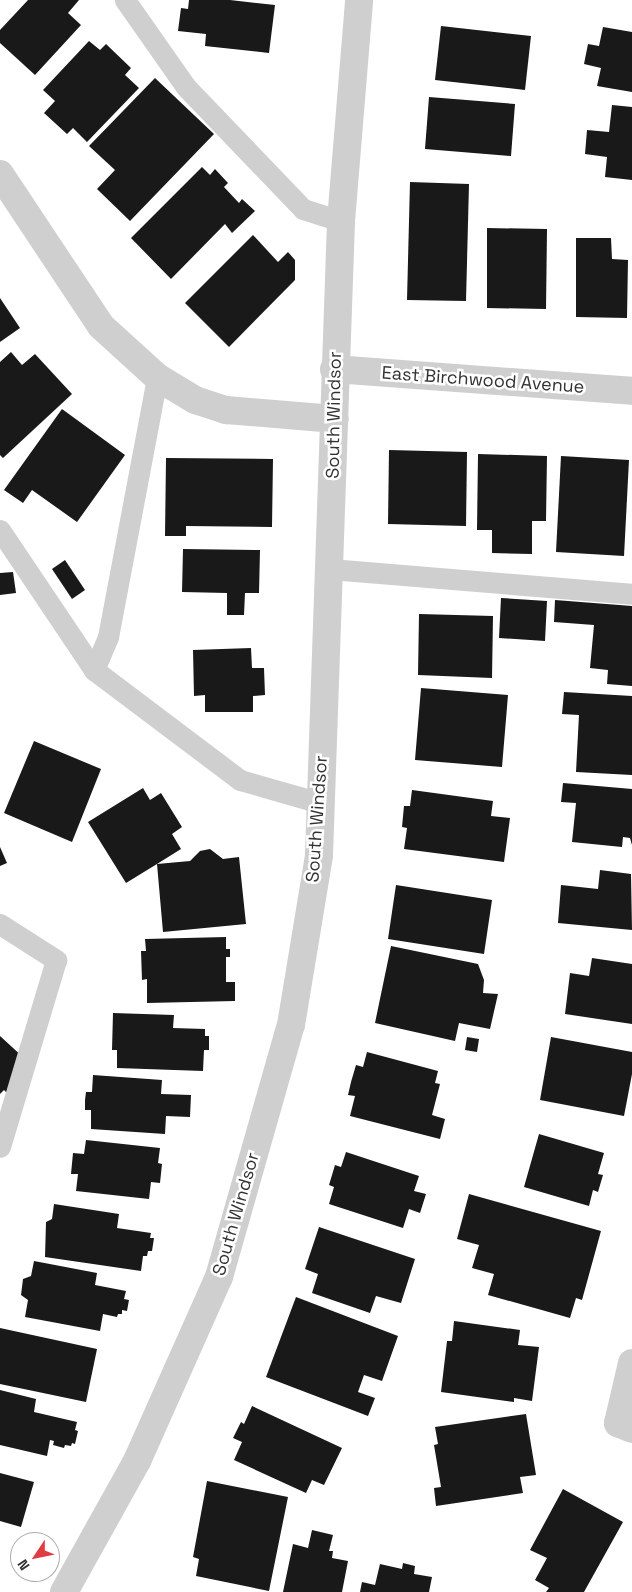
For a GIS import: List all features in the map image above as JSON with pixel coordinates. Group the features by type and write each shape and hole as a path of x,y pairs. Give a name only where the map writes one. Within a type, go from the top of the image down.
{"street":[{"name":"South Windsor","path":"64,1592 137,1460 219,1277 291,1025 318,855 335,419 334,369 341,222 359,0"},
{"path":"0,174 101,326 157,377 195,400 226,410 335,419"},
{"name":"East Birchwood Avenue","path":"334,369 632,390"},
{"path":"632,1363 618,1423 632,1429"}],"lane":[{"path":"133,4 186,87 303,209 341,222"},
{"path":"94,670 108,637 157,377"},
{"path":"0,530 94,670 240,780 320,803"},
{"path":"330,569 632,594"},
{"path":"0,924 56,960 0,1147"}],"building":[{"path":"28,0 79,0 68,13 81,25 35,75 0,43 0,30"},
{"path":"189,0 230,0 275,5 269,53 205,46 206,34 178,31 181,8 188,9"},
{"path":"441,26 531,36 525,90 435,80"},
{"path":"603,27 632,32 632,92 597,86 601,68 584,64 588,44 599,46"},
{"path":"89,41 100,50 106,44 131,68 125,75 139,88 87,142 73,128 67,134 44,113 55,101 43,90"},
{"path":"155,78 214,134 130,221 97,189 115,170 89,146"},
{"path":"429,97 515,104 511,156 425,149"},
{"path":"612,105 632,107 632,180 605,177 607,157 585,154 587,130 609,132"},
{"path":"202,167 210,175 215,169 228,183 224,187 239,203 242,199 255,211 232,233 225,224 171,279 131,238"},
{"path":"410,182 469,184 466,301 407,300"},
{"path":"487,228 547,229 546,309 487,308"},
{"path":"253,235 278,262 288,252 295,260 295,280 229,347 185,303"},
{"path":"576,238 611,238 612,259 628,260 627,318 576,317"},
{"path":"0,298 20,328 0,342"},
{"path":"11,352 22,365 35,354 72,394 3,458 0,455 0,362"},
{"path":"62,409 125,455 77,522 32,490 23,503 4,490"},
{"path":"389,450 467,452 466,526 388,524"},
{"path":"478,454 547,456 546,521 532,521 532,554 492,553 492,530 477,530"},
{"path":"561,456 629,460 624,556 556,552"},
{"path":"166,458 273,459 272,527 186,526 186,536 165,536"},
{"path":"183,549 260,550 259,593 245,593 244,615 227,615 227,593 182,592"},
{"path":"65,560 85,590 72,599 52,569"},
{"path":"13,572 16,593 0,595 0,573"},
{"path":"501,598 547,601 545,641 499,638"},
{"path":"555,600 632,606 632,686 607,684 608,670 590,668 594,625 554,622"},
{"path":"419,614 493,616 492,678 418,675"},
{"path":"251,648 252,668 264,668 265,695 253,696 253,712 205,712 205,695 194,696 193,650"},
{"path":"421,688 508,695 502,767 415,760"},
{"path":"564,692 632,696 632,775 576,772 579,715 562,714"},
{"path":"34,741 101,769 72,842 4,813"},
{"path":"563,783 632,789 632,845 630,838 623,837 622,847 572,842 576,803 561,802"},
{"path":"143,788 150,800 161,793 182,827 172,834 181,849 126,883 88,822"},
{"path":"412,790 493,801 491,816 510,818 504,862 404,849 407,828 402,827 404,806 410,806"},
{"path":"0,847 7,863 0,866"},
{"path":"210,849 223,859 239,857 246,924 163,932 157,864 190,861 200,851"},
{"path":"600,870 631,874 632,930 558,923 561,885 598,889"},
{"path":"396,885 492,900 484,954 388,939"},
{"path":"226,937 226,949 230,949 230,957 226,957 226,982 235,982 235,1001 147,1003 147,979 142,980 141,951 146,951 145,939"},
{"path":"391,946 478,964 484,980 483,993 498,994 490,1029 459,1023 455,1041 375,1023"},
{"path":"592,958 632,964 632,1024 565,1014 570,973 589,976"},
{"path":"113,1013 174,1015 173,1028 205,1029 205,1036 209,1036 209,1050 204,1050 203,1071 117,1068 117,1050 112,1050"},
{"path":"0,1036 24,1058 7,1093 4,1090 0,1094"},
{"path":"467,1037 479,1039 477,1052 465,1050"},
{"path":"551,1037 632,1052 632,1074 624,1116 540,1100"},
{"path":"367,1052 438,1071 435,1083 440,1084 432,1115 445,1119 440,1139 350,1116 355,1096 348,1095 351,1082 356,1065 363,1067"},
{"path":"93,1075 162,1080 161,1094 191,1095 190,1117 166,1116 165,1134 91,1129 91,1110 85,1110 85,1100 86,1092 92,1092"},
{"path":"539,1134 604,1153 598,1174 603,1175 598,1192 593,1190 589,1206 524,1187"},
{"path":"86,1140 160,1148 158,1163 162,1164 160,1183 151,1182 149,1199 76,1191 78,1174 71,1174 73,1153 84,1154"},
{"path":"346,1152 419,1176 414,1191 426,1194 420,1213 409,1209 403,1228 329,1204 334,1187 329,1185 335,1165 341,1167"},
{"path":"469,1194 601,1231 582,1300 576,1298 570,1318 488,1295 494,1274 472,1268 479,1245 457,1239"},
{"path":"54,1204 119,1214 117,1228 151,1233 150,1238 154,1238 152,1251 148,1251 147,1256 143,1256 141,1271 45,1257 46,1222 52,1219"},
{"path":"319,1227 415,1259 401,1303 376,1296 370,1313 312,1293 318,1274 305,1269"},
{"path":"34,1261 97,1273 95,1285 126,1291 124,1299 129,1300 127,1311 122,1310 122,1314 118,1314 117,1317 103,1314 100,1331 25,1317 28,1300 21,1295 23,1279 31,1276"},
{"path":"296,1297 398,1336 382,1381 364,1375 358,1392 375,1398 368,1416 266,1377"},
{"path":"454,1321 520,1330 518,1345 539,1347 532,1401 514,1398 514,1402 441,1392 447,1341 452,1341"},
{"path":"0,1328 97,1349 86,1402 0,1384"},
{"path":"0,1390 36,1399 34,1412 77,1422 75,1430 78,1431 75,1444 72,1443 71,1446 65,1445 64,1448 53,1445 54,1441 50,1440 47,1456 0,1445"},
{"path":"252,1406 342,1448 324,1485 312,1480 306,1493 234,1460 242,1442 233,1438 241,1422 244,1424"},
{"path":"526,1414 536,1475 520,1477 523,1493 436,1506 434,1488 441,1487 434,1445 438,1444 435,1427"},
{"path":"0,1473 34,1482 21,1527 0,1521"},
{"path":"207,1481 288,1497 269,1591 196,1576 199,1559 193,1557"},
{"path":"563,1489 623,1522 584,1592 546,1592 549,1588 535,1580 547,1558 530,1550"},
{"path":"312,1530 333,1535 329,1551 333,1551 332,1558 348,1561 342,1592 283,1592 293,1544 308,1548"},
{"path":"403,1563 415,1566 414,1574 432,1577 429,1592 360,1592 362,1582 375,1585 380,1564 402,1569"}]}
